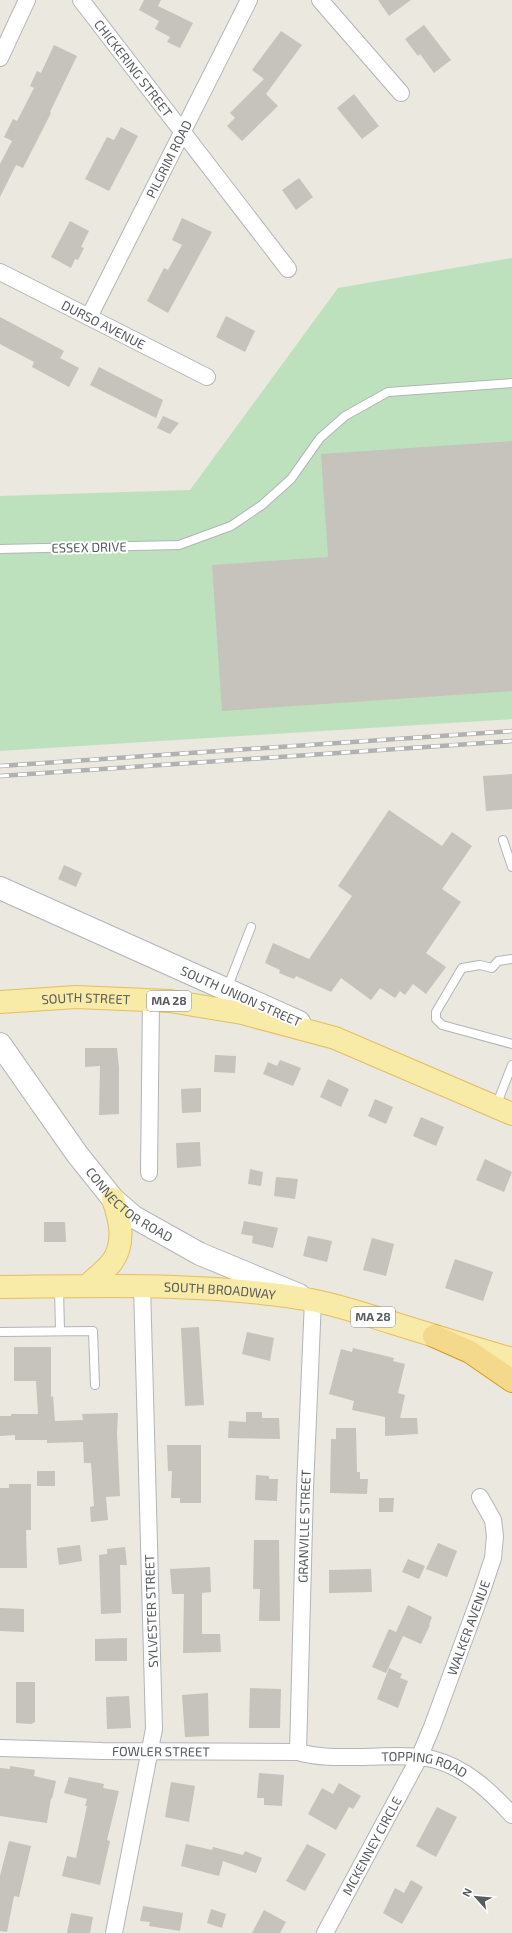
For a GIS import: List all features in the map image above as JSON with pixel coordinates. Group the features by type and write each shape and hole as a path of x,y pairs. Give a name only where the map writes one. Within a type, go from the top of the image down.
{"highway":[{"path":"434,1336 470,1352 512,1380"}],"main road":[{"name":"SOUTH UNION STREET","path":"0,888 335,1038 497,1108"},
{"name":"SOUTH STREET","path":"0,1002 76,997 170,1001 242,1013 335,1038"},
{"name":"CONNECTOR ROAD","path":"2,1047 77,1154 113,1199 134,1217 200,1254 312,1300"},
{"path":"87,1286 112,1262 118,1250 120,1221 113,1199"},
{"name":"SOUTH BROADWAY","path":"0,1287 142,1285 203,1287 312,1300 434,1336"},
{"name":"MA 28","path":"434,1336 512,1359"}],"street":[{"path":"0,58 27,0"},
{"name":"CHICKERING STREET","path":"81,0 288,269"},
{"name":"PILGRIM ROAD","path":"89,317 249,0"},
{"path":"320,0 401,93"},
{"name":"DURSO AVENUE","path":"0,272 207,377"},
{"path":"149,1173 150,1000"},
{"name":"SYLVESTER STREET","path":"114,1933 154,1729 142,1285"},
{"name":"GRANVILLE STREET","path":"298,1752 312,1300"},
{"name":"WALKER AVENUE","path":"419,1758 432,1727 493,1558 496,1542 494,1526 480,1497"},
{"name":"FOWLER STREET","path":"0,1748 298,1752 320,1758"},
{"name":"TOPPING ROAD","path":"320,1758 419,1758 441,1762 463,1772 489,1792 512,1815"},
{"name":"MCKENNEY CIRCLE","path":"325,1933 419,1758"}],"lane":[{"name":"ESSEX DRIVE","path":"0,549 179,545 231,526 262,505 291,478 320,438 346,416 388,392 512,383"},
{"path":"503,840 512,867"},
{"path":"227,990 251,927"},
{"path":"512,959 498,961 492,968 480,965 462,968 436,1012 436,1019 442,1025 512,1044"},
{"path":"497,1108 512,1065"},
{"path":"58,1286 60,1331"},
{"path":"0,1332 93,1331 95,1385"}],"green space":[{"path":"512,258 512,719 0,751 0,496 190,490 338,288"}],"building":[{"path":"144,0 161,0 158,6 193,23 180,48 167,42 170,37 155,29 159,21 139,10"},
{"path":"378,0 411,0 389,16"},
{"path":"424,25 451,60 434,73 420,54 418,56 405,39"},
{"path":"281,31 302,45 266,94 278,106 242,141 227,126 235,118 230,113 264,79 252,70"},
{"path":"54,45 77,56 50,112 51,113 23,168 16,165 0,197 0,164 12,141 4,137 13,119 17,121 34,88 30,86 37,71 41,73"},
{"path":"354,94 379,126 362,139 337,108"},
{"path":"121,127 138,136 109,191 85,179 107,137 114,140"},
{"path":"299,178 313,197 296,210 282,190"},
{"path":"182,218 212,232 168,313 147,301 164,268 168,270 182,245 172,240"},
{"path":"70,221 89,231 81,247 84,248 78,260 75,259 71,268 51,257"},
{"path":"226,316 255,331 245,352 216,337"},
{"path":"0,317 64,351 60,358 79,368 69,387 32,367 34,362 0,344"},
{"path":"99,367 163,400 156,418 90,385"},
{"path":"163,416 179,423 170,434 157,428"},
{"path":"512,441 512,691 222,711 212,565 328,557 321,454"},
{"path":"512,774 512,809 486,811 483,776"},
{"path":"389,810 442,846 452,832 472,846 442,889 461,902 426,953 446,967 426,994 413,984 405,995 400,991 395,998 380,988 371,1000 341,978 331,992 296,976 294,979 279,973 280,970 265,963 273,943 309,959 352,896 338,886"},
{"path":"64,865 82,873 76,887 58,879"},
{"path":"85,1048 117,1048 119,1068 119,1114 99,1115 100,1066 85,1067"},
{"path":"215,1055 236,1056 235,1073 214,1072"},
{"path":"280,1060 301,1068 293,1086 263,1074 268,1062 277,1066"},
{"path":"328,1079 349,1089 341,1107 320,1097"},
{"path":"201,1088 201,1112 182,1113 181,1089"},
{"path":"375,1099 393,1107 386,1124 368,1116"},
{"path":"421,1117 444,1127 436,1146 413,1136"},
{"path":"200,1142 201,1166 177,1168 176,1143"},
{"path":"485,1159 512,1172 504,1192 476,1180"},
{"path":"250,1169 263,1172 261,1186 248,1184"},
{"path":"276,1177 298,1179 295,1199 274,1196"},
{"path":"244,1221 278,1228 273,1248 252,1243 253,1236 241,1234"},
{"path":"44,1222 65,1222 66,1242 44,1242"},
{"path":"308,1236 332,1241 327,1262 303,1256"},
{"path":"372,1238 394,1244 386,1276 363,1270"},
{"path":"455,1259 493,1272 483,1301 445,1288"},
{"path":"199,1327 204,1405 185,1406 181,1328"},
{"path":"247,1332 274,1338 270,1361 242,1354"},
{"path":"14,1347 51,1347 51,1397 53,1396 55,1421 83,1420 82,1414 118,1413 117,1433 120,1496 106,1497 108,1520 91,1522 90,1507 94,1506 91,1463 84,1463 83,1442 47,1443 47,1440 15,1440 15,1435 0,1436 0,1416 11,1416 11,1414 38,1414 36,1381 14,1381"},
{"path":"353,1348 394,1358 393,1361 405,1364 398,1393 405,1395 400,1418 417,1418 418,1434 385,1436 385,1417 352,1410 354,1401 329,1394 341,1349 352,1352"},
{"path":"246,1412 262,1412 262,1418 279,1418 280,1439 228,1438 229,1421 246,1422"},
{"path":"336,1428 356,1428 357,1472 360,1472 360,1479 368,1479 367,1494 330,1493 331,1439 336,1439"},
{"path":"167,1445 201,1445 201,1503 180,1503 180,1498 171,1498 172,1471 168,1471"},
{"path":"37,1471 55,1471 55,1486 37,1486"},
{"path":"256,1475 269,1476 269,1479 278,1479 277,1501 255,1500"},
{"path":"9,1484 31,1484 31,1530 26,1530 27,1568 0,1568 0,1488 9,1488"},
{"path":"379,1498 394,1498 393,1512 379,1512"},
{"path":"254,1540 279,1540 280,1621 259,1621 260,1589 253,1589"},
{"path":"438,1543 457,1551 447,1577 426,1569"},
{"path":"80,1545 82,1561 59,1565 57,1548"},
{"path":"125,1547 127,1565 120,1565 121,1613 101,1614 99,1555 107,1554 107,1549"},
{"path":"408,1559 425,1566 419,1579 402,1572"},
{"path":"210,1567 211,1592 202,1593 202,1634 220,1634 221,1652 183,1653 184,1594 172,1594 170,1569"},
{"path":"371,1569 372,1592 329,1593 329,1570"},
{"path":"408,1605 432,1617 421,1644 403,1636 386,1673 372,1667 389,1629 396,1632"},
{"path":"0,1608 24,1609 24,1632 0,1631"},
{"path":"127,1638 127,1661 95,1661 95,1639"},
{"path":"389,1668 402,1674 400,1678 408,1681 398,1708 377,1699"},
{"path":"16,1682 35,1682 35,1722 31,1724 16,1723"},
{"path":"250,1688 281,1689 280,1728 249,1728"},
{"path":"208,1693 209,1736 185,1737 182,1695"},
{"path":"129,1696 131,1728 107,1729 106,1697"},
{"path":"10,1766 35,1770 34,1776 56,1781 52,1799 51,1798 47,1823 0,1816 0,1768 10,1769"},
{"path":"259,1773 284,1775 282,1806 264,1805 264,1798 257,1798"},
{"path":"69,1777 104,1784 103,1788 119,1791 107,1840 110,1841 100,1885 62,1876 67,1856 76,1858 87,1806 85,1806 87,1799 64,1793"},
{"path":"171,1782 195,1786 189,1822 165,1817"},
{"path":"339,1783 361,1796 353,1809 349,1807 336,1830 308,1814 322,1788 333,1794"},
{"path":"437,1807 457,1817 436,1857 416,1846"},
{"path":"9,1841 31,1846 19,1897 14,1896 7,1932 0,1931 0,1876"},
{"path":"186,1844 212,1850 213,1847 243,1855 245,1851 262,1858 256,1873 223,1861 219,1876 181,1866"},
{"path":"307,1844 326,1854 305,1891 286,1881"},
{"path":"411,1880 423,1887 402,1924 383,1913 395,1888 404,1893"},
{"path":"143,1906 183,1913 180,1931 149,1926 150,1922 140,1921"},
{"path":"211,1909 226,1914 222,1928 207,1923"},
{"path":"264,1910 286,1922 280,1933 252,1933"},
{"path":"71,1913 93,1917 90,1933 67,1933"}],"railway":[{"path":"0,766 512,731"},
{"path":"0,776 512,741"}]}
